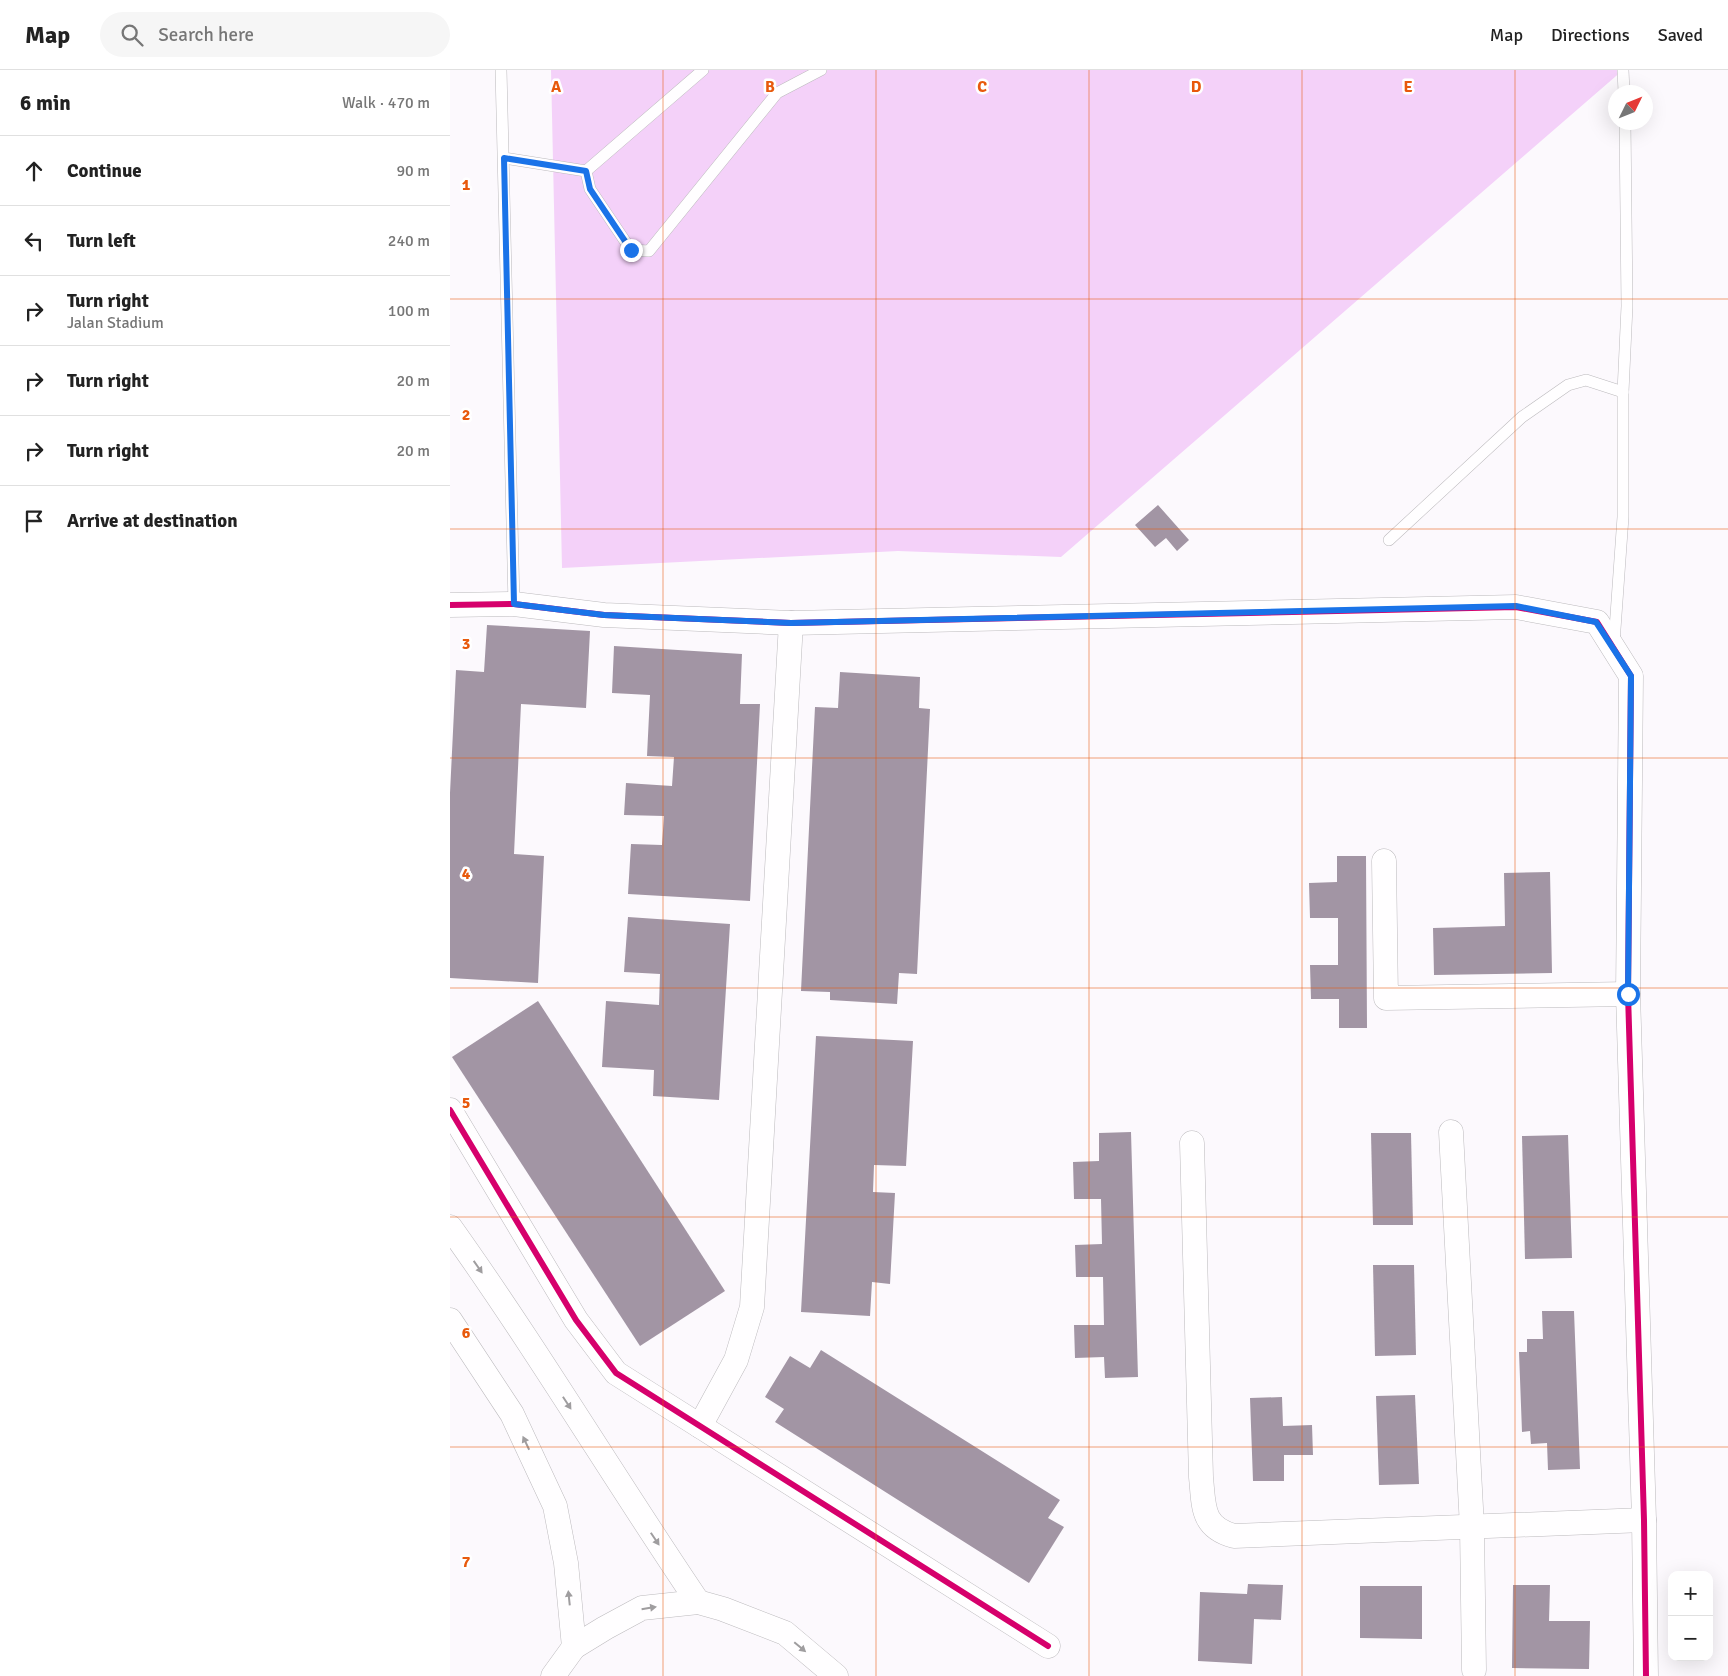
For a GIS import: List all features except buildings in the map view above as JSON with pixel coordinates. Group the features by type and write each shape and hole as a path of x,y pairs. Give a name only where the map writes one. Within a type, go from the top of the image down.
{"street":[{"path":"450,605 514,604 604,615 791,623 1516,606 1596,622 1631,676 1628,994 1644,1520 1646,1676"},
{"path":"700,1426 736,1360 752,1307 791,623"},
{"path":"1384,861 1386,998 1628,994"},
{"path":"450,1110 576,1320 616,1374 1048,1646"},
{"path":"1451,1132 1472,1526 1474,1670"},
{"path":"1192,1143 1201,1477 1205,1515 1220,1532 1234,1536 1644,1520"},
{"path":"450,1227 494,1289 645,1524 698,1602"},
{"path":"450,1320 512,1414 555,1506 566,1563 574,1647"},
{"path":"553,1676 574,1647 604,1628 642,1608 698,1602 723,1609 785,1633 836,1676"}],"lane":[{"path":"501,70 514,604"},
{"path":"504,158 586,171 703,70"},
{"path":"586,171 590,189 631,250 650,251 777,93 821,70"},
{"path":"1623,70 1624,85"},
{"path":"1613,648 1623,517 1623,392 1626,306 1625,130"},
{"path":"1389,540 1522,417 1568,385 1586,380 1623,392"}],"shaded area":[{"path":"551,70 1623,70 1061,557 898,551 562,568"}],"cycle path":[{"path":"450,605 514,604 604,615 791,623 1516,607 1597,622 1631,676 1628,994 1644,1520 1646,1676"},
{"path":"450,1110 576,1320 616,1373 1048,1646"}],"route":[{"path":"631,250 590,189 586,171 504,158 514,604 604,615 791,623 1516,606 1596,622 1631,676 1628,994"}]}
